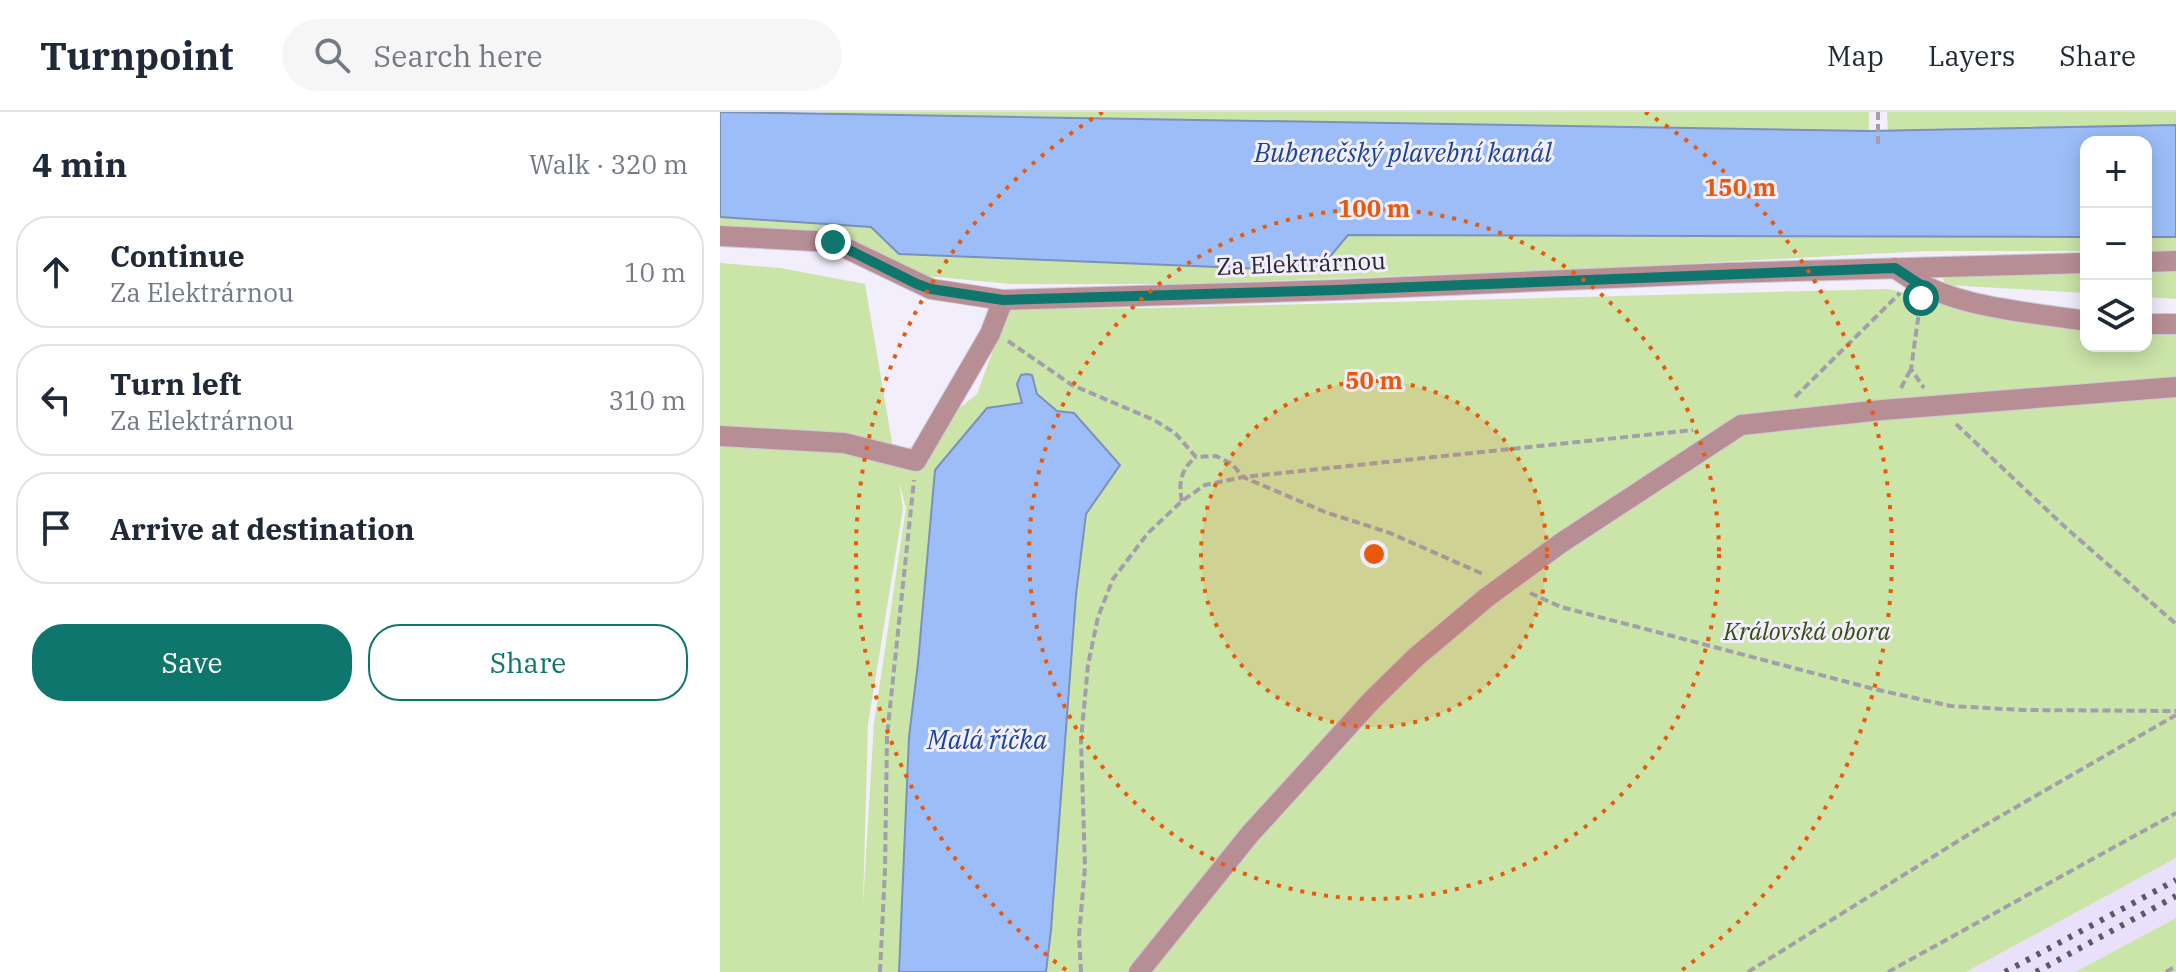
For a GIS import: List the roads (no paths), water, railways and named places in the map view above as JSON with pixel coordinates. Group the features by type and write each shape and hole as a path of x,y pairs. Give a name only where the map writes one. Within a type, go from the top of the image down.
{"street":[{"name":"Za Elektrárnou","path":"720,236 833,242 931,289 1003,300 1910,278 2080,264"},
{"path":"2152,262 2176,261"},
{"name":"Za Elektrárnou","path":"1910,278 1995,308 2080,320"},
{"path":"720,436 844,443 916,461 990,334 1003,300"},
{"path":"2152,324 2176,324"},
{"path":"1139,972 1250,834 1372,700 1416,657 1561,543 1741,425 2176,387"}],"water":[{"name":"Bubenečský plavební kanál","path":"720,112 1869,131 2176,125 2176,237 2152,237 2152,136 2080,136 2080,237 1348,235 1318,271 899,254 871,227 720,217"},
{"name":"Malá říčka","path":"1021,375 1032,375 1037,394 1057,411 1074,413 1120,465 1086,514 1076,595 1046,972 899,972 909,737 935,470 987,408 1022,403 1017,384"}],"railway":[{"path":"2005,972 2176,880"},
{"path":"2036,972 2176,896"}],"park label":[{"name":"Královská obora","path":"1807,632"}]}
